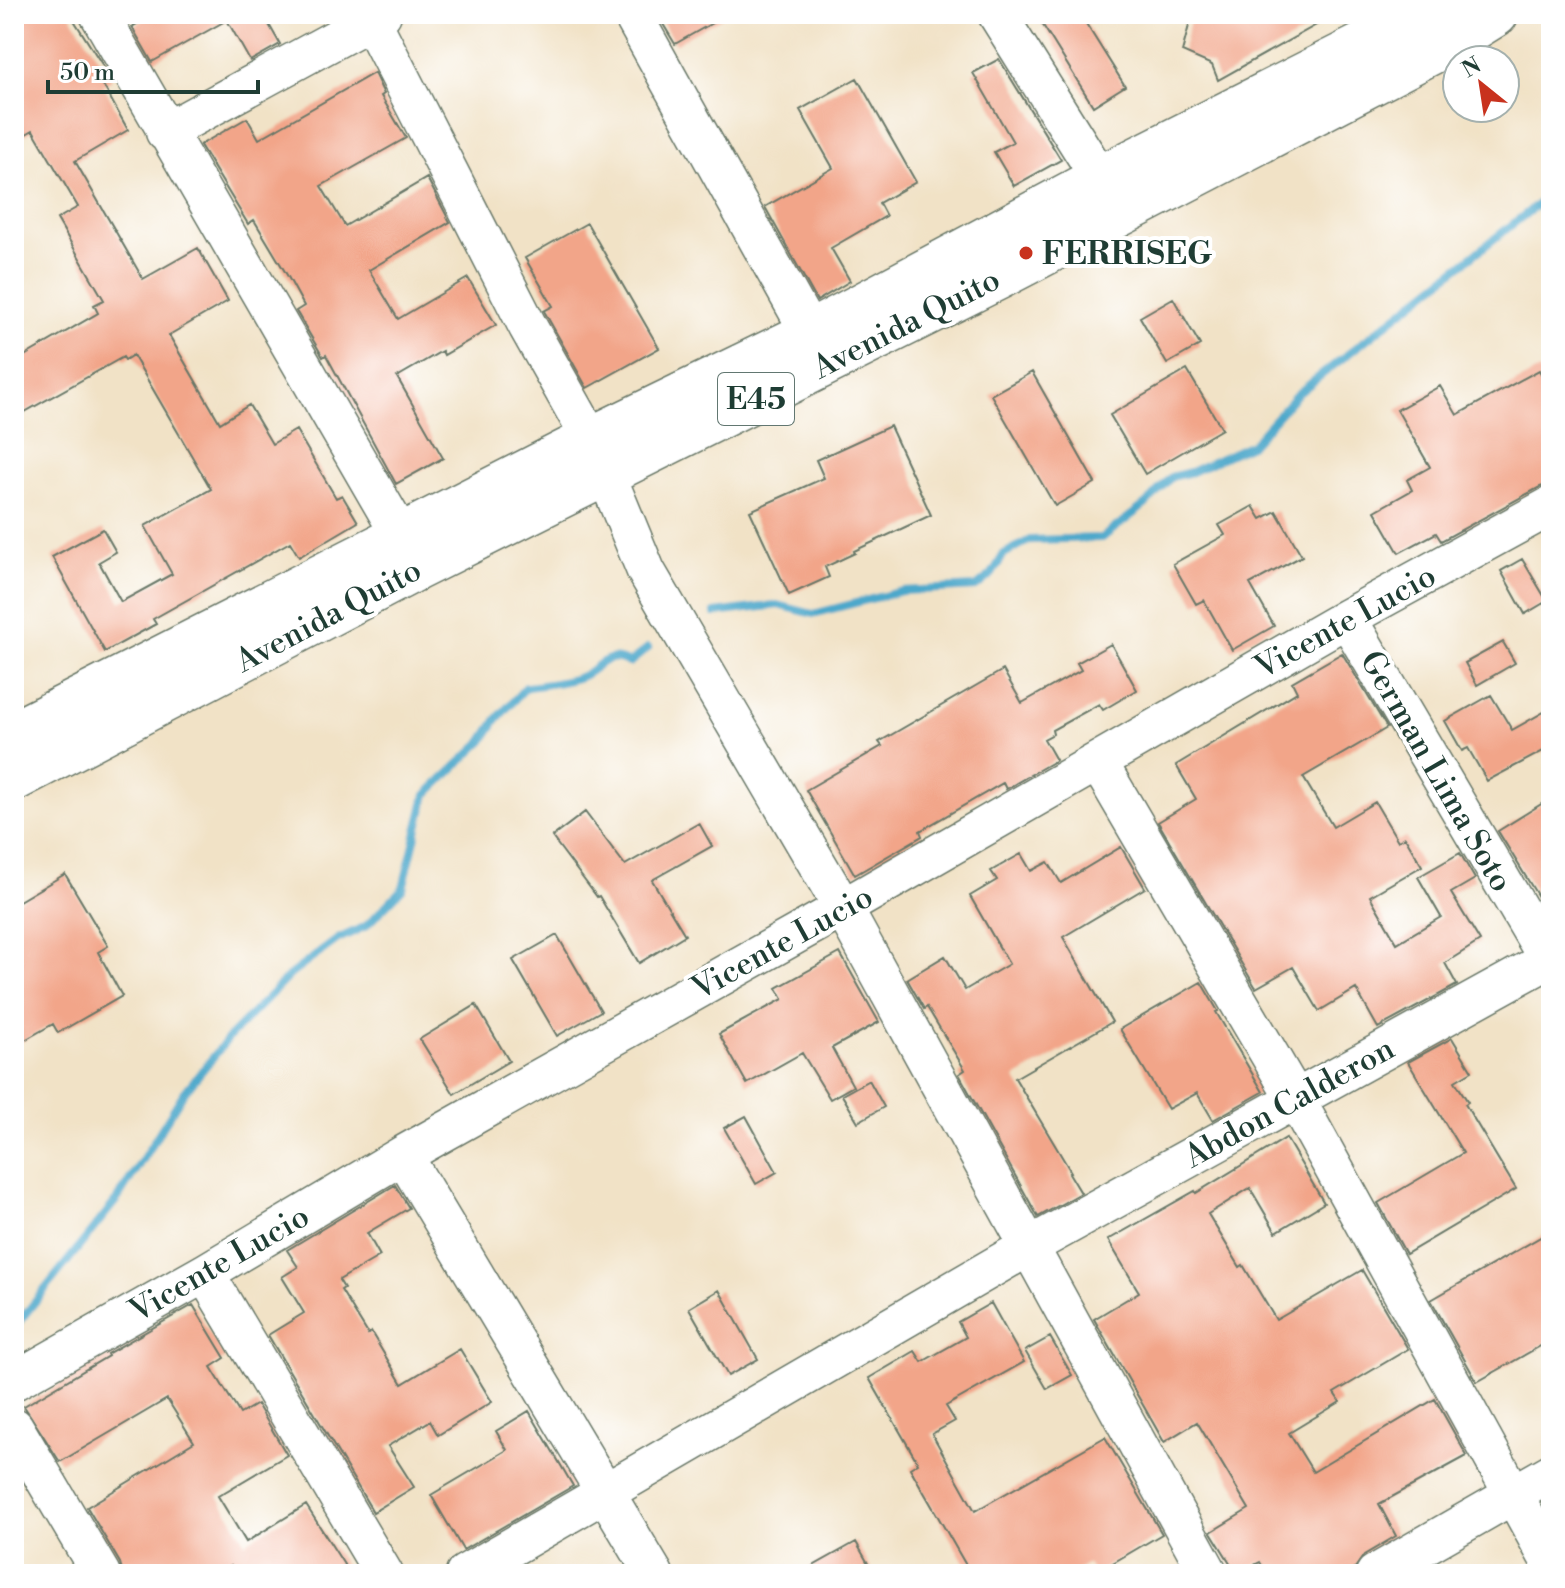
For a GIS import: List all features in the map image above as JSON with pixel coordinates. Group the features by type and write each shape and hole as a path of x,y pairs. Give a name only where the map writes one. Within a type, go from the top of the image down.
{"highway":[{"name":"Avenida Quito","path":"14,779 417,568 810,333 1100,178 1425,14"},
{"name":"Avenida Quito","path":"14,733 401,536 598,457 1084,233 1451,42 1496,14"}],"street":[{"path":"99,14 401,536"},
{"path":"632,14 810,333"},
{"path":"997,14 1100,178"},
{"path":"165,132 374,16 528,327 598,457 646,571 843,908 1209,1574"},
{"name":"Vicente Lucio","path":"14,1381 205,1273 403,1155 843,908 1347,618 1551,506"},
{"name":"German Lima Soto","path":"1347,618 1550,961"},
{"path":"1098,762 1295,1098 1551,1563"},
{"name":"Abdon Calderon","path":"465,1574 1028,1247 1550,961"},
{"path":"403,1155 654,1574"},
{"path":"205,1273 384,1574"},
{"path":"14,1427 101,1574"},
{"path":"1375,1574 1551,1473"}],"building":[{"path":"14,14 70,14 112,80 103,85 128,130 75,161 143,279 198,248 228,301 169,335 220,423 249,405 272,444 296,430 336,498 342,495 358,522 299,557 290,542 153,619 156,624 105,652 52,557 103,529 116,552 99,562 121,602 172,574 145,526 211,489 133,355 125,360 123,357 14,418 14,362 98,313 94,305 104,300 57,219 78,207 33,130 14,141"},
{"path":"154,14 263,14 280,44 250,61 227,20 152,62 132,27"},
{"path":"657,14 728,14 675,44"},
{"path":"1036,14 1080,14 1125,86 1093,106"},
{"path":"1192,14 1336,14 1218,80 1212,65 1182,52"},
{"path":"999,59 1061,160 1014,186 994,152 1013,142 973,73"},
{"path":"374,73 384,94 381,96 406,138 321,186 345,226 427,178 450,222 369,270 398,319 468,278 496,325 397,377 443,458 396,484 326,355 323,357 296,311 304,306 287,275 254,220 248,224 200,145 247,118 259,139"},
{"path":"857,78 916,182 879,203 886,216 831,248 850,281 817,301 765,207 833,168 800,110"},
{"path":"587,223 659,348 587,388 544,311 553,306 525,258"},
{"path":"1173,298 1200,345 1167,364 1140,317"},
{"path":"1187,370 1222,429 1145,474 1110,415"},
{"path":"1539,370 1551,391 1551,484 1441,541 1436,533 1399,553 1375,511 1412,490 1407,480 1430,467 1397,410 1440,386 1457,415"},
{"path":"1032,372 1095,483 1055,506 991,395"},
{"path":"890,426 931,515 825,567 829,577 789,595 750,511 824,478 816,460"},
{"path":"1253,506 1261,519 1276,511 1302,556 1250,584 1274,626 1232,650 1204,600 1196,604 1173,564 1225,535 1219,525"},
{"path":"1522,559 1547,601 1525,614 1501,571"},
{"path":"1503,642 1515,663 1477,685 1465,663"},
{"path":"1111,644 1137,690 1103,710 1099,704 1052,730 1053,734 1044,739 1056,760 1006,789 1003,783 920,831 922,836 855,875 806,790 882,746 879,742 1003,670 1022,703 1081,670 1077,663"},
{"path":"1342,653 1387,728 1303,777 1333,827 1375,802 1398,841 1405,837 1422,866 1370,896 1397,943 1441,917 1418,877 1460,853 1475,879 1451,893 1480,941 1445,963 1457,985 1378,1028 1356,989 1319,1011 1293,967 1256,988 1158,822 1196,799 1176,765 1297,692 1292,682"},
{"path":"1491,695 1512,730 1551,708 1551,747 1487,781 1468,748 1462,751 1445,721"},
{"path":"1551,798 1551,918 1498,831"},
{"path":"585,812 625,865 699,823 712,846 652,880 685,935 639,963 599,896 552,837"},
{"path":"1121,847 1145,888 1063,937 1112,1022 1015,1078 1081,1193 1038,1217 959,1074 965,1070 907,979 945,956 965,990 1009,964 970,896 997,880 991,871 1021,854 1031,871 1048,862 1061,883"},
{"path":"65,874 108,946 98,952 122,996 58,1033 53,1024 14,1046 14,904"},
{"path":"557,935 601,1011 557,1036 513,960"},
{"path":"840,953 879,1022 832,1048 853,1086 830,1099 802,1053 747,1084 719,1034 783,999 777,988"},
{"path":"1201,982 1263,1092 1213,1120 1197,1093 1168,1109 1120,1029"},
{"path":"476,1005 509,1061 454,1094 420,1039"},
{"path":"1452,1038 1472,1071 1455,1081 1468,1102 1465,1104 1516,1189 1406,1254 1378,1203 1463,1153 1408,1062"},
{"path":"869,1080 884,1107 858,1122 842,1095"},
{"path":"746,1116 777,1172 756,1184 724,1128"},
{"path":"1286,1138 1324,1203 1276,1232 1250,1188 1208,1214 1276,1320 1362,1270 1408,1349 1334,1393 1340,1402 1289,1433 1313,1472 1435,1399 1467,1456 1379,1504 1396,1536 1364,1555 1355,1568 1344,1574 1267,1574 1260,1562 1237,1574 1211,1532 1249,1509 1197,1422 1164,1442 1094,1319 1139,1292 1108,1240 1196,1193"},
{"path":"395,1185 409,1208 367,1233 380,1256 339,1280 344,1288 341,1290 402,1384 460,1349 492,1402 438,1435 430,1421 388,1446 414,1487 373,1512 268,1335 304,1313 282,1277 298,1267 287,1250"},
{"path":"1551,1231 1551,1340 1477,1382 1431,1300"},
{"path":"719,1290 758,1359 728,1376 689,1308"},
{"path":"991,1303 1024,1362 946,1406 955,1421 932,1434 975,1511 1105,1437 1162,1534 1094,1574 1088,1564 1071,1574 971,1574 910,1468 918,1463 869,1378 915,1351 922,1362 966,1337 958,1322"},
{"path":"193,1305 225,1358 211,1367 240,1414 257,1404 287,1455 218,1496 246,1542 306,1505 350,1574 236,1574 231,1566 217,1574 123,1574 120,1563 87,1507 194,1442 167,1399 60,1462 24,1406"},
{"path":"1050,1337 1072,1375 1047,1389 1025,1351"},
{"path":"529,1411 573,1486 463,1550 431,1495 507,1450 496,1431"},
{"path":"856,1542 874,1574 799,1574"}],"waterway":[{"path":"715,613 778,605 813,614 902,591 976,587 992,574 1004,554 1030,540 1102,538 1146,504 1171,477 1191,472 1252,444 1296,395 1551,194"},
{"path":"14,1328 119,1197 183,1094 231,1035 291,974 338,939 366,926 403,888 426,795 483,741 497,719 526,687 577,678 607,660 620,659 629,663 648,648"}],"place":[{"name":"FERRISEG","path":"1026,253"}]}
